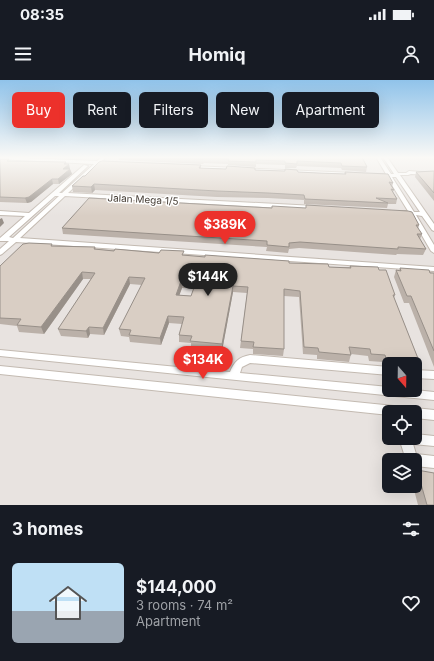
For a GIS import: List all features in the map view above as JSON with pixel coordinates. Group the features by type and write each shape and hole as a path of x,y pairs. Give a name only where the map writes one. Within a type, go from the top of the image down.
{"street":[{"path":"2,240 73,177"},
{"path":"0,253 64,195 81,177"},
{"path":"388,177 434,251"},
{"path":"398,177 434,229"},
{"name":"Jalan Mega 1/5","path":"54,194 324,209"},
{"path":"395,212 424,214"},
{"path":"0,213 31,214"},
{"path":"2,240 434,269"},
{"path":"0,353 434,396"},
{"path":"234,375 236,368 243,360 250,358 382,370"},
{"path":"0,370 382,410"},
{"path":"422,374 434,375"},
{"path":"422,414 434,415"},
{"path":"422,440 434,441"},
{"path":"422,461 434,462"}],"shaded area":[{"path":"0,177 434,177 434,505 0,505"}],"building":[{"path":"0,177 61,177 58,179 52,179 29,197 0,197"},
{"path":"82,177 390,177 393,183 389,182 394,190 391,189 397,199 376,198 388,203 305,199 304,195 268,193 94,184 91,187 72,186"},
{"path":"420,177 434,177 434,193"},
{"path":"89,198 272,208 272,206 306,208 306,205 408,211 412,212 419,225 416,225 422,234 417,234 426,249 398,247 398,249 300,242 289,243 289,247 267,245 267,241 62,228"},
{"path":"29,243 52,244 51,246 95,247 94,249 114,251 115,249 159,253 161,250 184,251 182,255 205,257 205,255 289,261 289,263 328,264 329,267 378,267 379,270 386,270 395,295 393,295 417,357 386,357 385,355 371,354 370,349 349,347 351,355 319,352 318,348 304,347 300,291 284,289 284,349 253,347 254,342 241,341 248,287 233,286 222,344 190,341 192,336 179,335 184,317 168,316 160,338 129,335 131,330 119,329 145,278 129,277 103,328 89,327 86,331 58,329 95,273 82,272 41,327 17,325 21,319 0,318 0,266 23,244","holes":["181,281 196,282 191,296 176,295"]},
{"path":"400,268 429,270 430,273 434,273 434,351 411,296 407,296 396,270 401,271"},
{"path":"422,471 434,473 434,505 427,505 422,488"}]}
